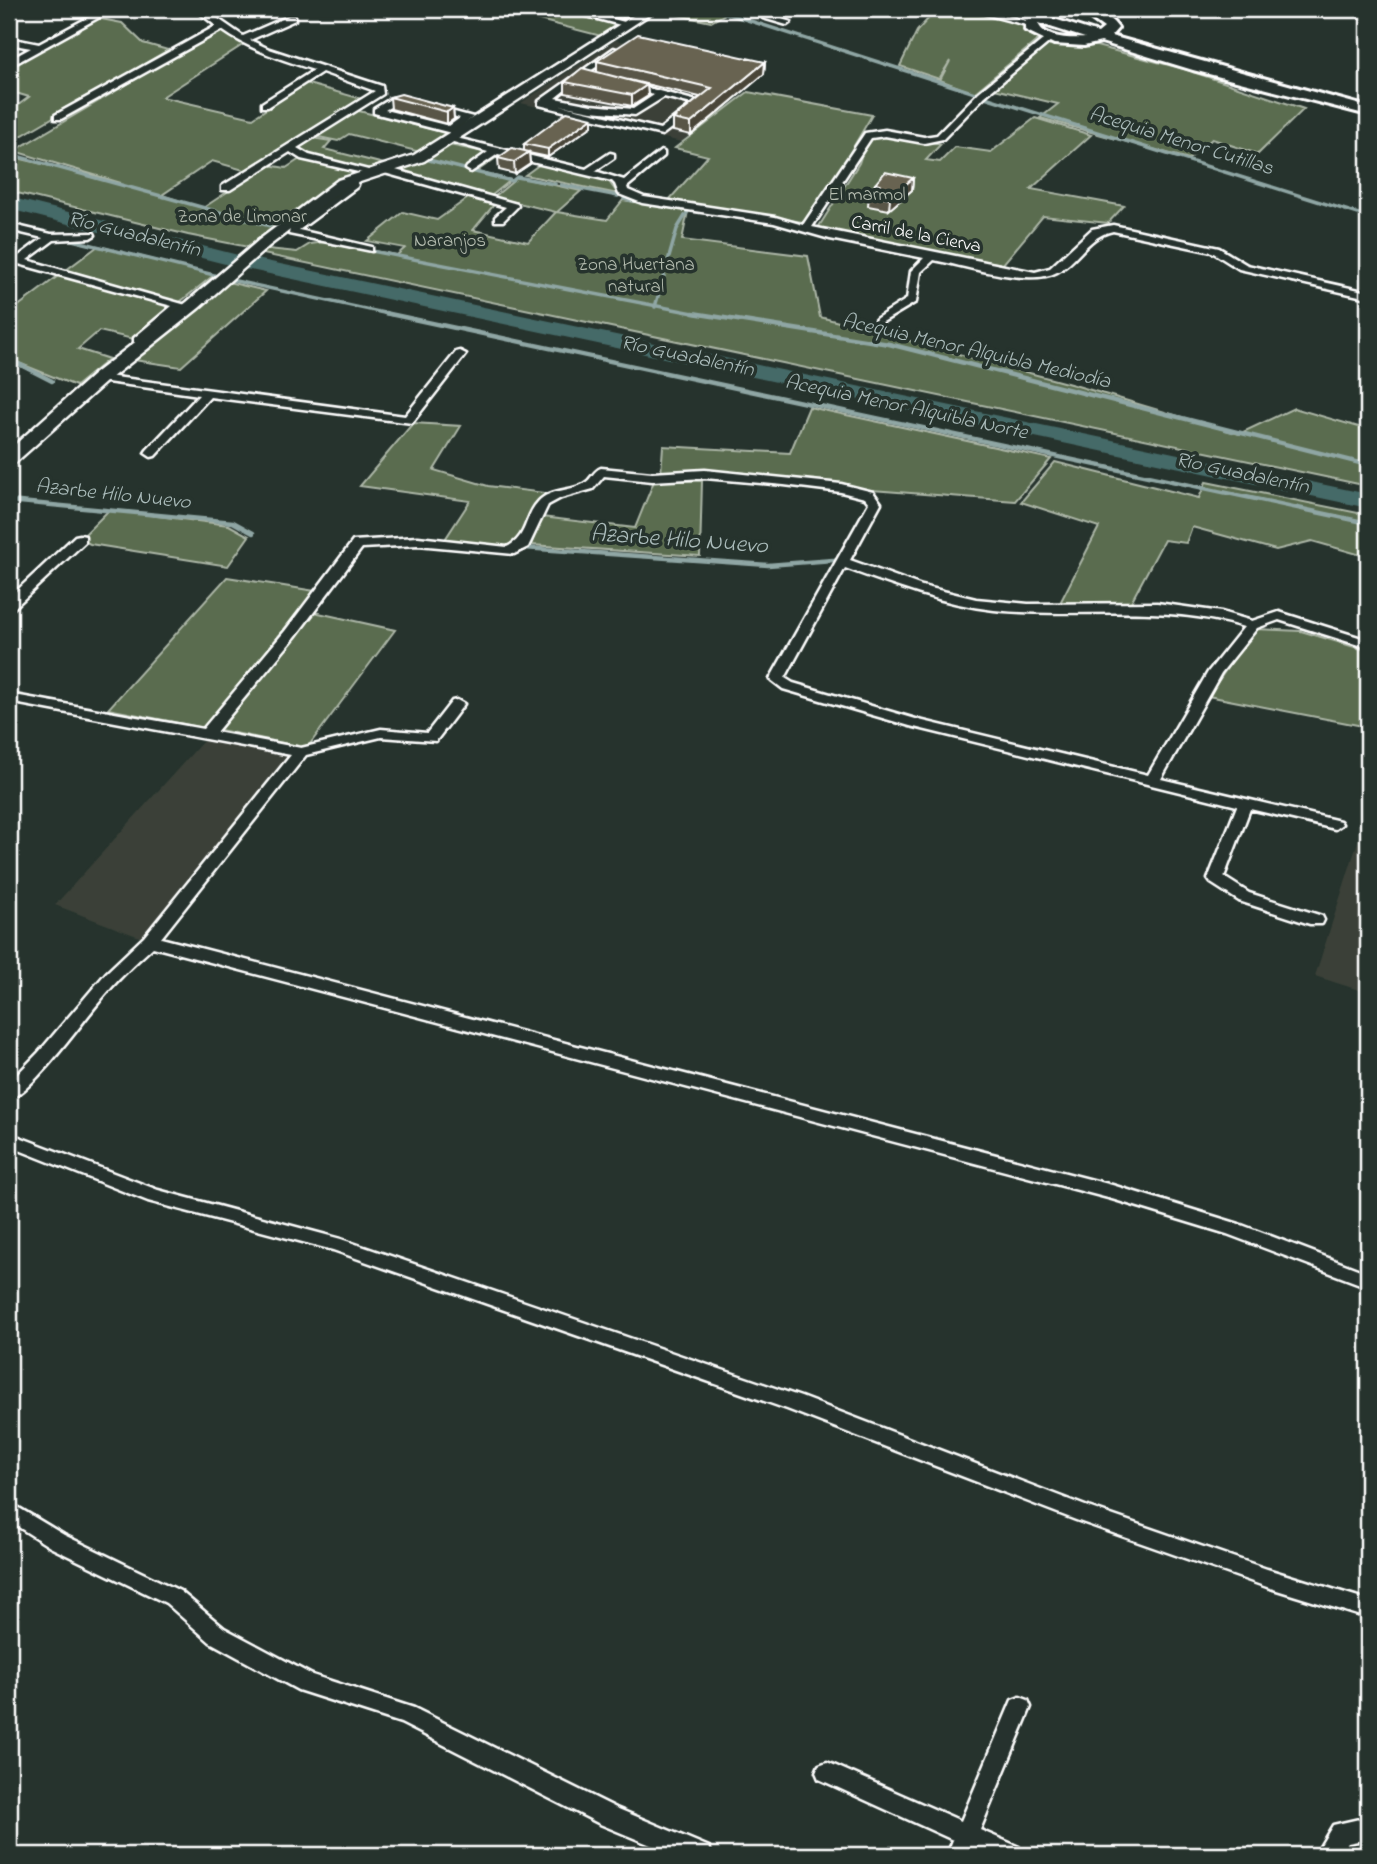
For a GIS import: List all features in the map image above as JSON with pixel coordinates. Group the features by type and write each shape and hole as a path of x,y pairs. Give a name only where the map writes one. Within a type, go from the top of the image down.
{"main road":[{"path":"9,459 100,378 264,243 351,180 419,158 452,134 652,9"},
{"path":"1005,9 1108,25 1368,103"},
{"path":"1034,15 1034,31 1049,38 1080,41 1108,25 1368,111"}],"street":[{"path":"9,64 110,9"},
{"path":"199,9 243,40 379,88 380,92 226,188"},
{"path":"565,9 628,24"},
{"path":"737,9 787,22"},
{"path":"970,9 1034,15"},
{"path":"243,40 292,18"},
{"path":"58,117 224,25"},
{"path":"806,228 868,135 885,133 924,140 940,137 982,94 1049,38"},
{"path":"9,41 40,47"},
{"path":"559,69 580,74 611,82 699,103 662,132 541,103 580,74 616,50"},
{"path":"265,105 321,69"},
{"path":"611,82 662,94 635,112"},
{"path":"547,99 591,108 635,112 645,118 635,125"},
{"name":"Carril de la Cierva","path":"415,103 392,101 377,111 497,150 615,179 623,192 642,200 775,220 830,236 1035,275 1054,270 1096,231 1113,228 1215,250 1243,267 1368,295"},
{"path":"428,107 468,117 452,134"},
{"path":"290,148 305,158 378,172 513,206 499,219"},
{"path":"471,169 497,150"},
{"path":"621,187 661,154"},
{"path":"588,172 610,156"},
{"path":"351,180 353,185 295,226 293,232 368,249"},
{"path":"9,228 51,237 90,235"},
{"path":"21,263 19,261 51,237"},
{"path":"881,320 912,300 916,271 932,256"},
{"path":"9,270 21,263 180,305 138,340 145,342"},
{"path":"100,378 408,420 460,354"},
{"path":"151,453 207,393"},
{"path":"206,734 290,634 358,544 418,541 509,551 523,544 543,503 556,495 589,486 601,472 652,477 705,474 841,488 869,495 875,503 777,679 788,686 915,723 1335,824"},
{"path":"9,605 80,539"},
{"path":"842,562 900,584 964,601 998,606 1163,607 1252,625 1279,616 1368,644"},
{"path":"1152,781 1215,672 1252,625"},
{"path":"9,698 301,752 381,733 431,738 457,704"},
{"path":"9,1093 35,1070 92,998 128,958 150,942 301,752"},
{"path":"1245,803 1216,879 1244,897 1316,920"},
{"path":"150,942 1112,1192 1233,1229 1368,1280"},
{"path":"9,1139 155,1196 374,1258 794,1403 1096,1518 1267,1578 1368,1609"},
{"path":"9,1510 57,1541 173,1597 217,1635 306,1683 407,1715 608,1816 701,1855"},
{"path":"963,1846 1020,1707"},
{"path":"827,1772 963,1846 1011,1855"},
{"path":"1326,1855 1341,1833 1368,1828"}],"shaded area":[{"path":"616,40 764,74 681,142 521,103"},
{"path":"204,740 301,752 150,941 55,905"},
{"path":"1360,835 1368,837 1368,993 1315,976"}],"green space":[{"path":"553,9 624,23 601,36 535,19"},
{"path":"713,9 727,13 711,22 657,11"},
{"path":"937,9 957,9 1021,21 1029,34 1039,39 974,93 940,80 950,61 939,79 900,66 917,31"},
{"path":"96,18 122,23 143,43 168,50 9,143 9,112 29,97 9,91 9,66"},
{"name":"Zona de Limonar","path":"221,29 244,44 162,97 253,118 305,83 362,99 247,171 212,161 162,195 203,208 268,165 286,168 303,157 359,174 336,183 248,247 9,191 9,156 121,183 14,151"},
{"path":"1048,43 1085,43 1184,69 1304,109 1258,154 1212,139 1189,159 1040,118 1058,104 994,89"},
{"path":"748,92 872,115 809,223 669,200 708,156 675,148"},
{"path":"355,110 450,134 420,152 349,134 338,141 314,136"},
{"name":"El marmol","path":"1035,118 1091,135 1031,189 1124,206 1108,223 1043,216 1003,264 816,231 859,163 868,135 891,134 941,144 926,160 940,162 955,147 991,152"},
{"path":"312,138 331,141 324,149 388,165 371,171 303,154 296,148"},
{"path":"449,145 500,155 476,172 511,180 491,196 396,172"},
{"path":"540,164 607,179 618,194 525,175"},
{"name":"Zona Huertana natural","path":"518,177 581,191 557,212 607,220 623,200 688,211 682,240 808,256 820,317 1074,385 1239,434 1294,408 1362,428 1368,426 1368,486 263,254 268,249 297,252 310,244 325,242 397,255 405,248 367,241 403,212 437,220 471,196 498,200 473,230 528,242 556,212 494,197"},
{"path":"98,246 214,275 133,339 99,331 78,349 109,359 76,386 9,359 9,313"},
{"path":"228,282 266,291 181,367 134,360"},
{"path":"809,407 1051,459 1015,501 661,474 663,446 790,453"},
{"path":"413,423 461,426 434,470 488,486 545,493 523,544 509,551 442,544 470,501 360,486"},
{"path":"1055,462 1199,498 1206,482 1368,515 1368,557 1312,541 1276,550 1192,527 1186,543 1164,540 1131,602 1060,603 1099,527 1021,502"},
{"path":"654,481 702,481 700,556 531,545 542,517 635,528"},
{"path":"109,510 229,525 249,536 228,566 90,544 80,539"},
{"path":"227,577 315,591 204,728 108,709"},
{"path":"314,612 395,630 307,748 220,730"},
{"path":"1254,629 1301,631 1368,651 1368,727 1208,696"}],"building":[{"path":"638,34 765,62 691,123 673,119 712,88 597,61"},
{"path":"582,68 647,85 632,95 565,82"},
{"path":"401,94 453,108 447,112 390,97"},
{"path":"567,112 592,118 548,149 524,144"},
{"path":"512,148 529,152 514,162 498,158"},
{"path":"885,172 913,178 890,198 869,194 880,185 875,184"}],"waterway":[{"name":"Acequia Menor Cutillas","path":"713,9 978,94"},
{"name":"Acequia Menor Cutillas","path":"985,97 1368,217"},
{"name":"Acequia Menor Alquibla Mediodía","path":"9,154 270,226"},
{"path":"429,160 468,170"},
{"path":"471,171 512,181 517,177 555,184"},
{"path":"561,185 618,196"},
{"path":"624,199 644,203"},
{"name":"Río Guadalentín","path":"9,203 241,262 1368,501"},
{"path":"655,306 677,229 688,211 678,208"},
{"name":"Acequia Menor Alquibla Norte","path":"64,238 214,275"},
{"name":"Acequia Menor Alquibla Mediodía","path":"325,242 655,306"},
{"name":"Acequia Menor Alquibla Norte","path":"231,280 393,315"},
{"name":"Acequia Menor Alquibla Mediodía","path":"655,306 696,314"},
{"name":"Acequia Menor Alquibla Norte","path":"385,313 1368,523"},
{"name":"Acequia Menor Alquibla Mediodía","path":"696,314 889,344 1368,465"},
{"name":"Acequia Menor Alquibla Mediodía","path":"696,314 704,315"},
{"name":"Azarbe Hilo Nuevo","path":"9,359 52,381"},
{"name":"Azarbe Hilo Nuevo","path":"9,501 233,522 253,533"},
{"name":"Azarbe Hilo Nuevo","path":"524,548 768,565 833,560"}],"park label":[{"name":"Naranjos","path":"450,241"}]}
